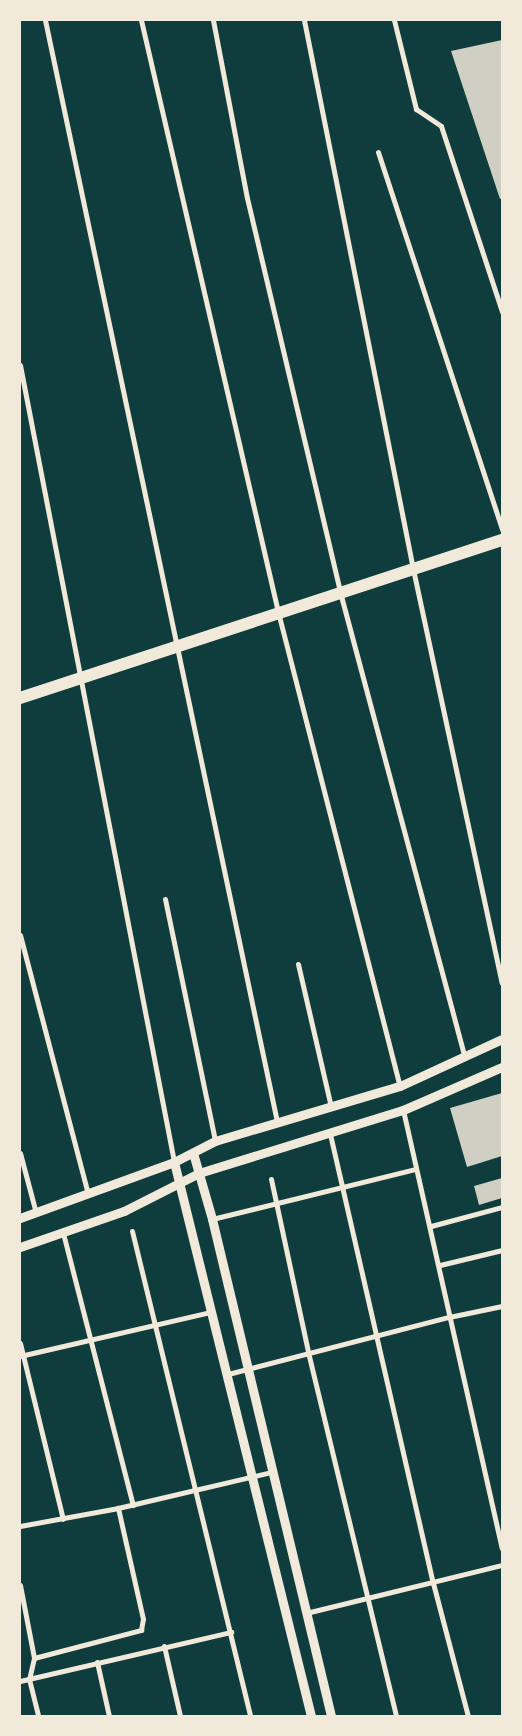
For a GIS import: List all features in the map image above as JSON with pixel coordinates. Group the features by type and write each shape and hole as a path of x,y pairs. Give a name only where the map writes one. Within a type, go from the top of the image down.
{"main road":[{"path":"20,698 502,540"}],"street":[{"path":"45,20 278,1122"},
{"path":"141,20 278,612 400,1086"},
{"path":"213,20 247,198 340,592 464,1056"},
{"path":"304,20 413,569 502,983"},
{"path":"394,20 416,109 441,126 502,312"},
{"path":"378,152 502,530"},
{"path":"20,365 174,1162 228,1374 311,1716"},
{"path":"20,404 27,403"},
{"path":"165,899 215,1141"},
{"path":"20,935 88,1196"},
{"path":"298,964 331,1107"},
{"path":"20,1218 88,1196 174,1162 215,1141 400,1086 502,1039"},
{"path":"20,1247 124,1211 199,1173 403,1110 502,1067"},
{"path":"403,1110 440,1265 449,1317 502,1548"},
{"path":"330,1134 434,1583 468,1716"},
{"path":"20,1153 36,1212"},
{"path":"193,1153 212,1219 331,1716"},
{"path":"212,1219 416,1169"},
{"path":"271,1179 308,1352 396,1716"},
{"path":"431,1226 502,1206"},
{"path":"132,1231 250,1716"},
{"path":"63,1233 89,1340 133,1504"},
{"path":"440,1265 502,1250"},
{"path":"228,1374 449,1317 502,1306"},
{"path":"21,1356 211,1312"},
{"path":"20,1343 21,1356 63,1519"},
{"path":"20,1526 118,1508 272,1472"},
{"path":"34,1658 141,1630 143,1619 118,1508"},
{"path":"306,1613 502,1565"},
{"path":"20,1585 34,1658 29,1679 38,1716"},
{"path":"20,1681 230,1632"},
{"path":"164,1646 180,1716"},
{"path":"96,1662 109,1716"}],"building":[{"path":"502,40 502,198 500,199 451,51"},
{"path":"502,1093 502,1156 467,1167 450,1108"},
{"path":"502,1178 502,1198 479,1205 474,1186"}]}
